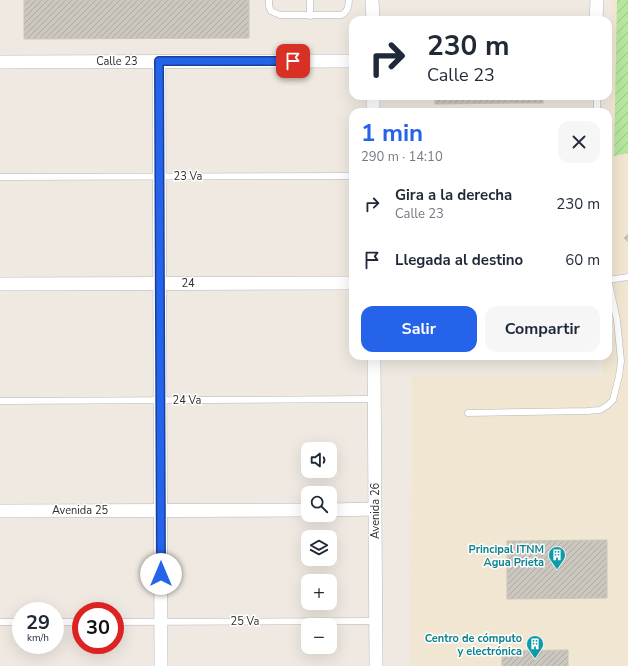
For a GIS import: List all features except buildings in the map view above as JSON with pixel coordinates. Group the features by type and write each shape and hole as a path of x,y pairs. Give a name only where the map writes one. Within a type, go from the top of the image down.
{"street":[{"path":"372,0 373,16"},
{"path":"596,16 597,0"},
{"path":"159,61 161,666"},
{"name":"Calle 23","path":"0,62 349,61"},
{"name":"24","path":"0,284 349,283"},
{"name":"Avenida 26","path":"374,360 376,666"},
{"path":"337,510 375,509"},
{"name":"Avenida 25","path":"0,511 301,510"}],"lane":[{"path":"268,0 271,11 280,15 310,16 342,15 348,8 349,0"},
{"path":"310,0 310,16"},
{"name":"23 Va","path":"0,177 349,176"},
{"path":"612,279 628,277"},
{"path":"468,413 587,411 600,410 608,405 613,400 621,361 617,320 612,298"},
{"name":"24 Va","path":"0,401 375,399"},
{"name":"25 Va","path":"124,622 376,621"},
{"path":"0,622 12,622"}],"shaded area":[{"path":"612,0 628,0 628,666 411,666 412,376 602,376 603,360 612,360 612,108 609,108 610,100 612,100"}],"green space":[{"path":"617,0 628,0 628,153 614,156"}],"place":[{"name":"Principal ITNM Agua Prieta","path":"557,570"},
{"name":"Centro de cómputo y electrónica","path":"535,659"}],"route":[{"path":"161,574 159,61 293,61"}]}
